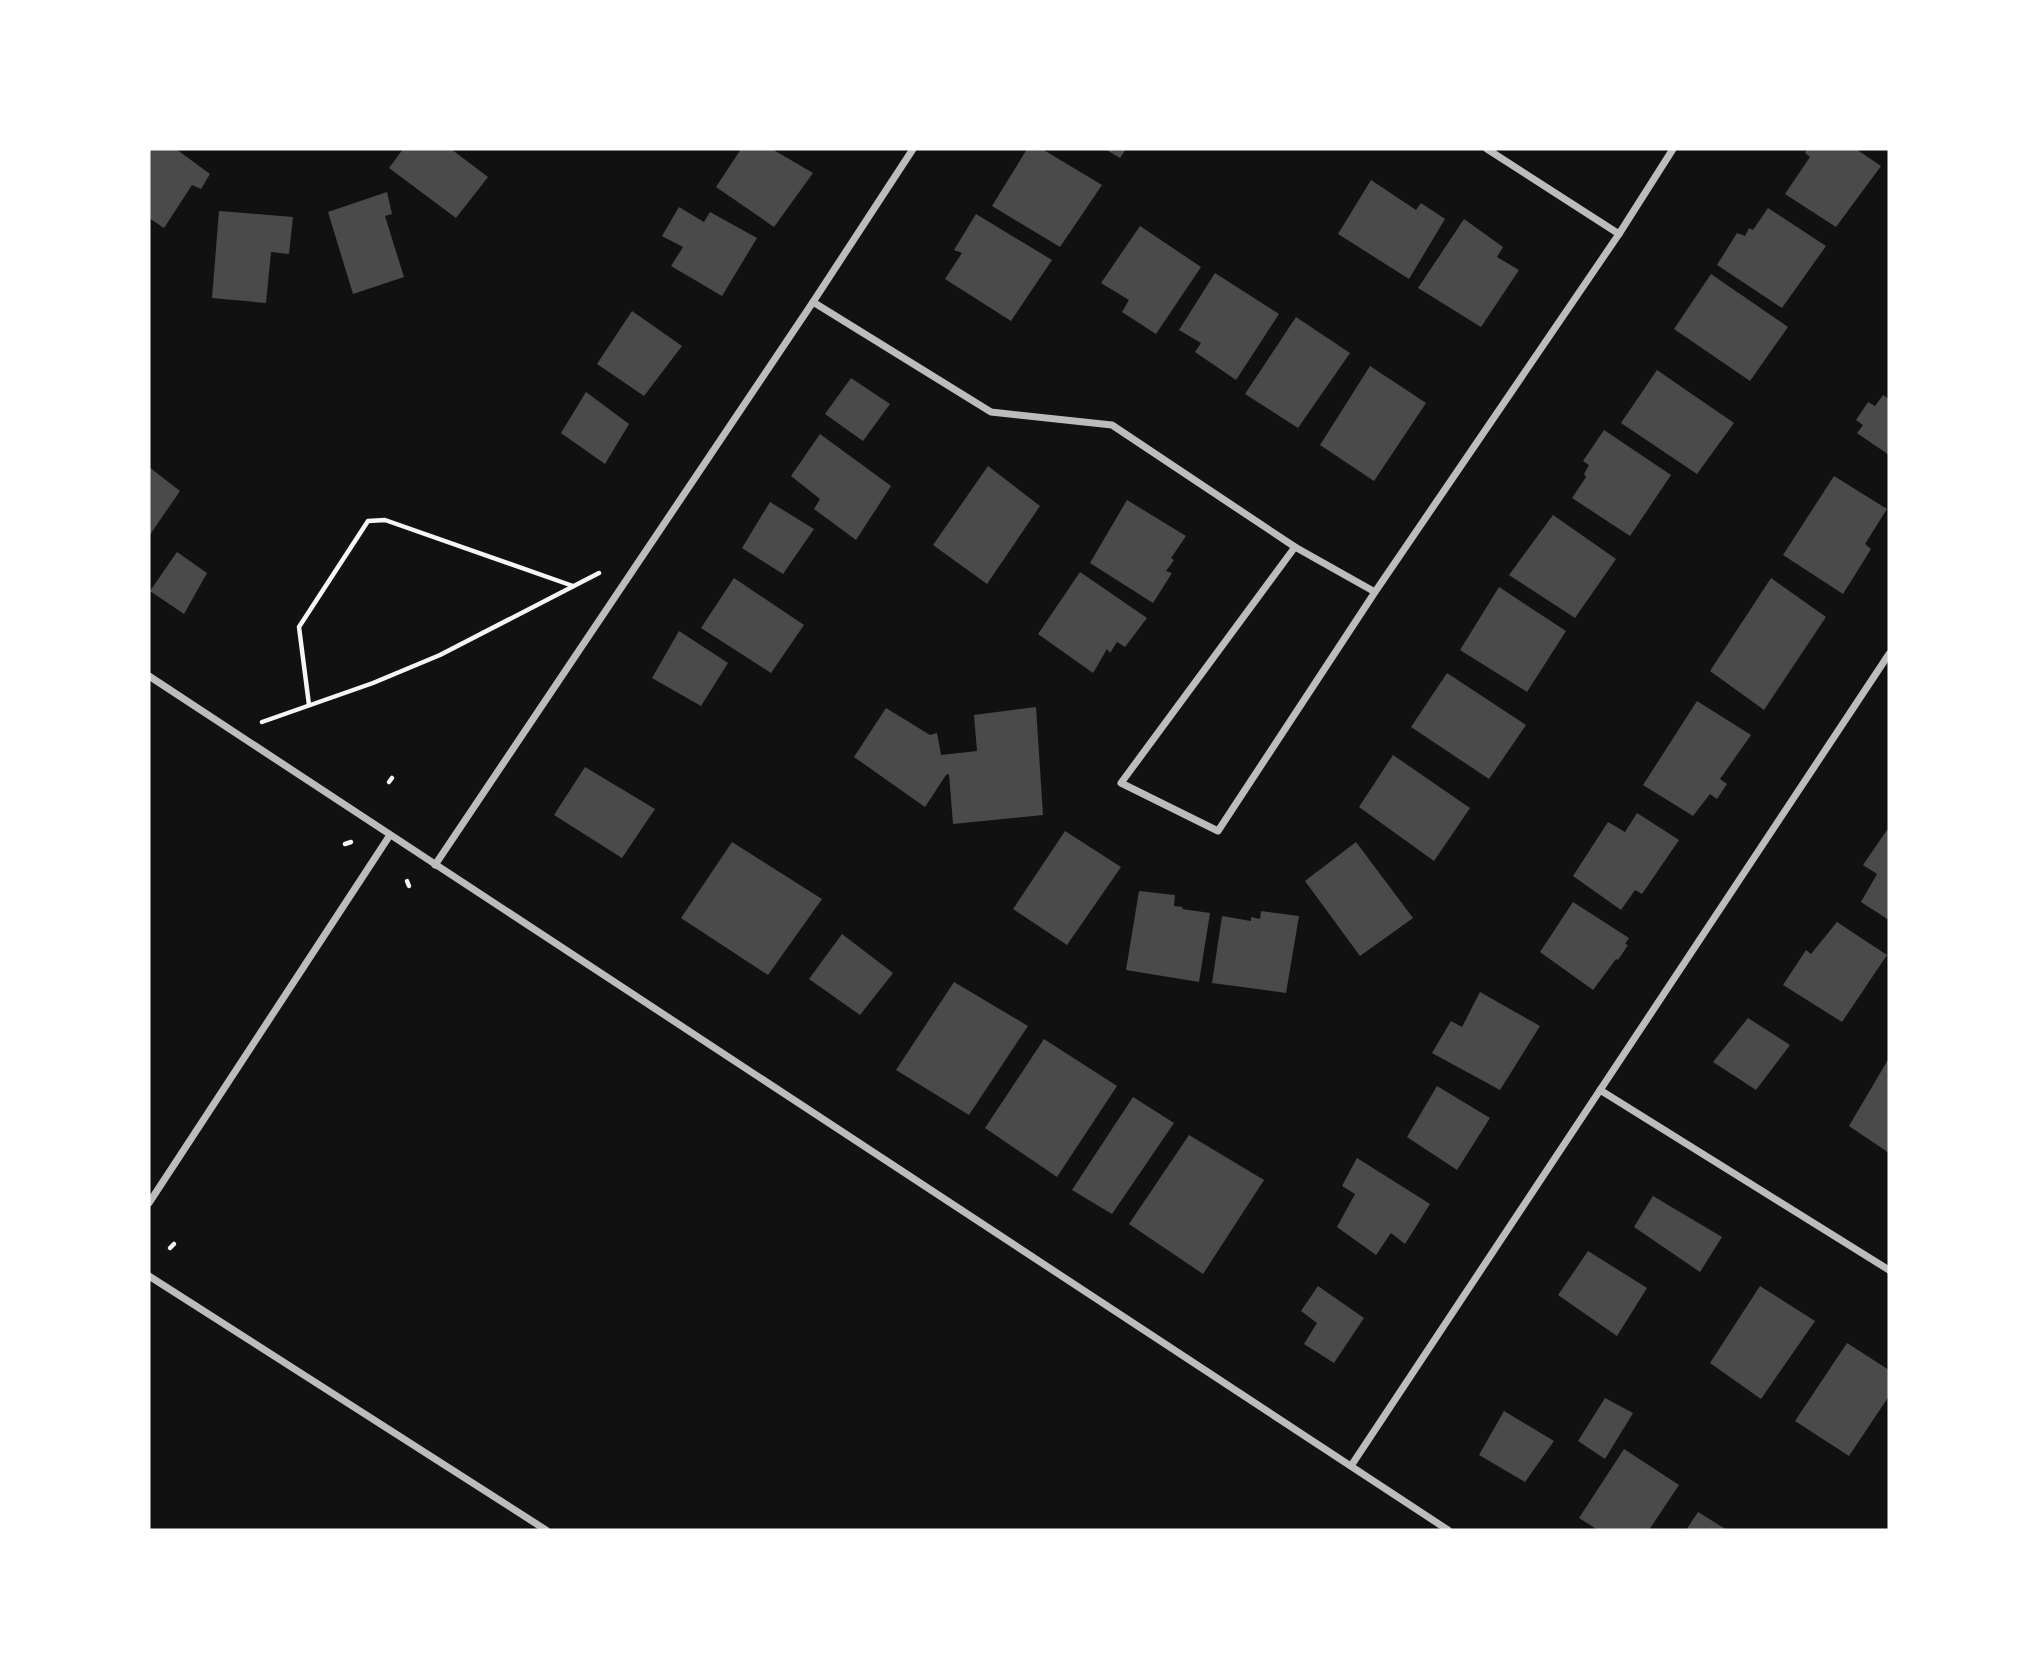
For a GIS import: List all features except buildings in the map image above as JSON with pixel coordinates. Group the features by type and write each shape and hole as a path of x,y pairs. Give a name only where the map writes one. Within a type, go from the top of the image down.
{"street":[{"path":"435,865 913,149"},
{"path":"1487,149 1619,234"},
{"path":"1296,547 1121,783 1218,831 1375,592 1674,149"},
{"path":"813,302 991,412 1112,425 1296,547 1375,592"},
{"path":"1351,1466 1889,654"},
{"path":"149,676 1448,1530"},
{"path":"149,1203 390,835"},
{"path":"1600,1090 1889,1270"},
{"path":"149,1276 546,1530"}],"path":[{"path":"309,706 299,626 368,521 385,520 573,586"},
{"path":"234,732 373,683 440,655 647,549"}]}
